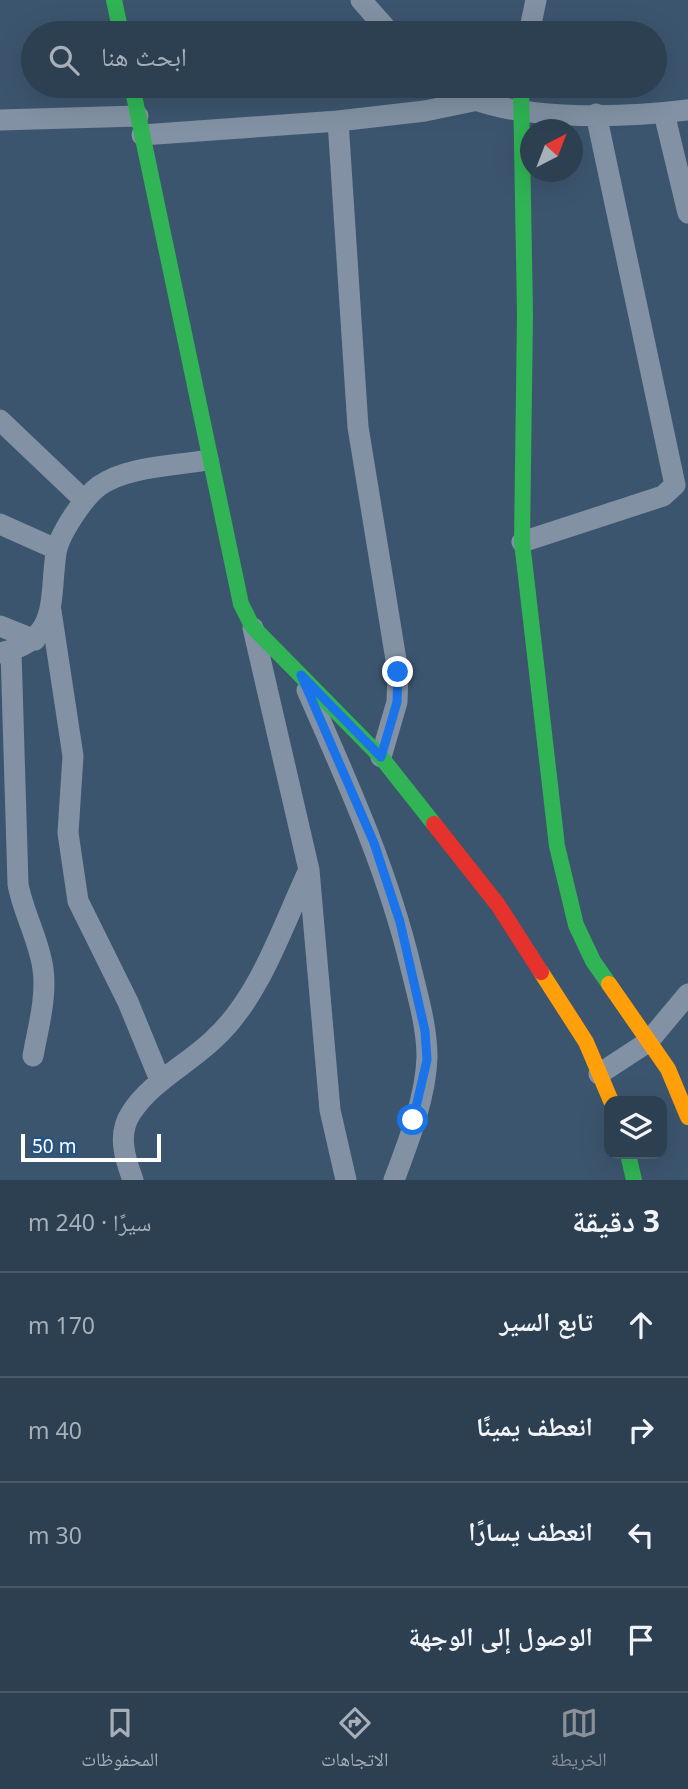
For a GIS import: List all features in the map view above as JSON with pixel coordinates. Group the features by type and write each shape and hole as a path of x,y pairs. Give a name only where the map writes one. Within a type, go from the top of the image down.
{"street":[{"path":"114,0 118,21"},
{"path":"361,0 379,21"},
{"path":"532,21 536,0"},
{"path":"134,98 232,575 241,604 253,626 309,870 330,1110 346,1180"},
{"path":"475,98 520,112 596,114 688,110"},
{"path":"521,98 525,314 523,542 557,846 565,891 576,925 593,961 668,1069 688,1116"},
{"path":"0,120 140,126 338,121 425,111 480,100"},
{"path":"664,113 688,213"},
{"path":"523,542 663,496 676,485 596,114"},
{"path":"338,121 358,426 398,672 397,702 381,757"},
{"path":"0,420 84,500"},
{"path":"160,1080 128,1002 78,901 68,833 73,756 51,611 57,549 84,500 101,484 130,474 208,460"},
{"path":"0,524 57,549"},
{"path":"33,1056 43,992 43,969 22,906 18,884 5,652 35,640 44,629 51,611"},
{"path":"0,626 35,640"},
{"path":"253,626 381,757 498,905 586,1042 609,1096"},
{"path":"301,675 374,843 400,922 425,1031 427,1060 422,1086 394,1180"},
{"path":"132,1180 124,1153 124,1133 130,1114 160,1080 214,1039 234,1018 252,988 309,870"},
{"path":"599,1074 648,1042 668,1022 688,994"},
{"path":"629,1159 634,1180"}],"traffic: fast":[{"path":"114,0 118,21"},
{"path":"135,98 241,604 252,626 381,757 434,824"},
{"path":"521,98 525,314 522,542 557,846 576,925 593,961 609,984"},
{"path":"629,1159 634,1180"}],"traffic: slow":[{"path":"541,972 586,1042 609,1096"},
{"path":"609,984 668,1069 688,1117"}],"traffic: jam":[{"path":"434,824 498,905 541,972"}],"route":[{"path":"398,672 397,702 392,727 381,757 301,675 374,843 400,922 425,1031 427,1060 413,1120"}]}
